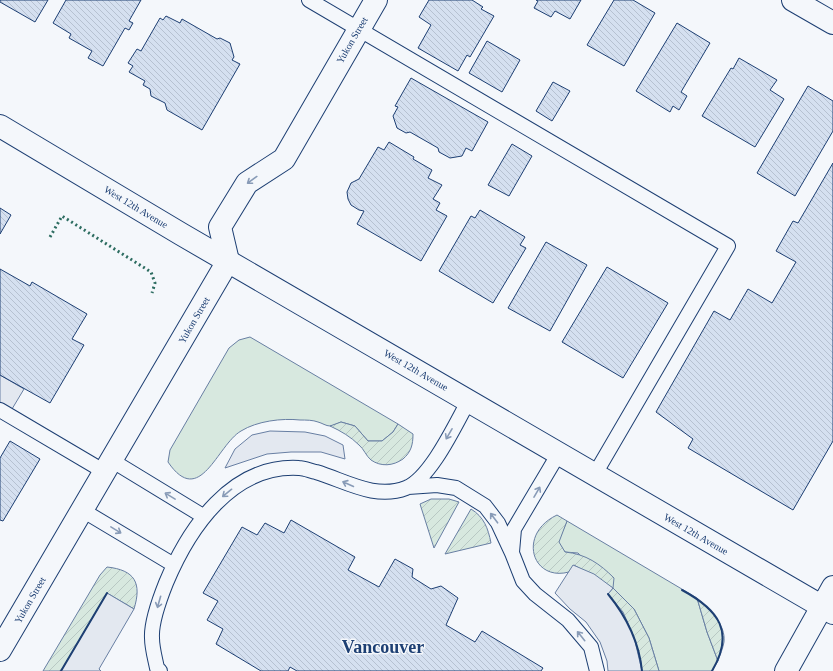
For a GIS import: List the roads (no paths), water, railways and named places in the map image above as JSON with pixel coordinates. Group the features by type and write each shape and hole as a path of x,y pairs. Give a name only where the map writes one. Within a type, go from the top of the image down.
{"street":[{"name":"Yukon Street","path":"0,650 228,261 220,227 247,183 284,158 376,0"},
{"path":"793,0 833,23"},
{"name":"West 12th Avenue","path":"0,126 228,261 828,610"},
{"path":"786,671 828,610 833,586"}],"lane":[{"path":"309,0 728,246 594,474"},
{"path":"407,488 423,475 434,461 469,400"},
{"path":"0,410 203,516"},
{"path":"512,552 514,529 559,453"},
{"path":"160,671 157,668 152,637 159,601 174,565 203,516 219,500 242,482 272,469 300,468 334,478 360,489 385,492 437,485 456,488 470,495 485,506 498,523 512,552 523,581 535,594 568,620 590,647 597,671"},
{"path":"82,510 174,565"}],"district":[{"name":"Vancouver","path":"383,647"}]}
